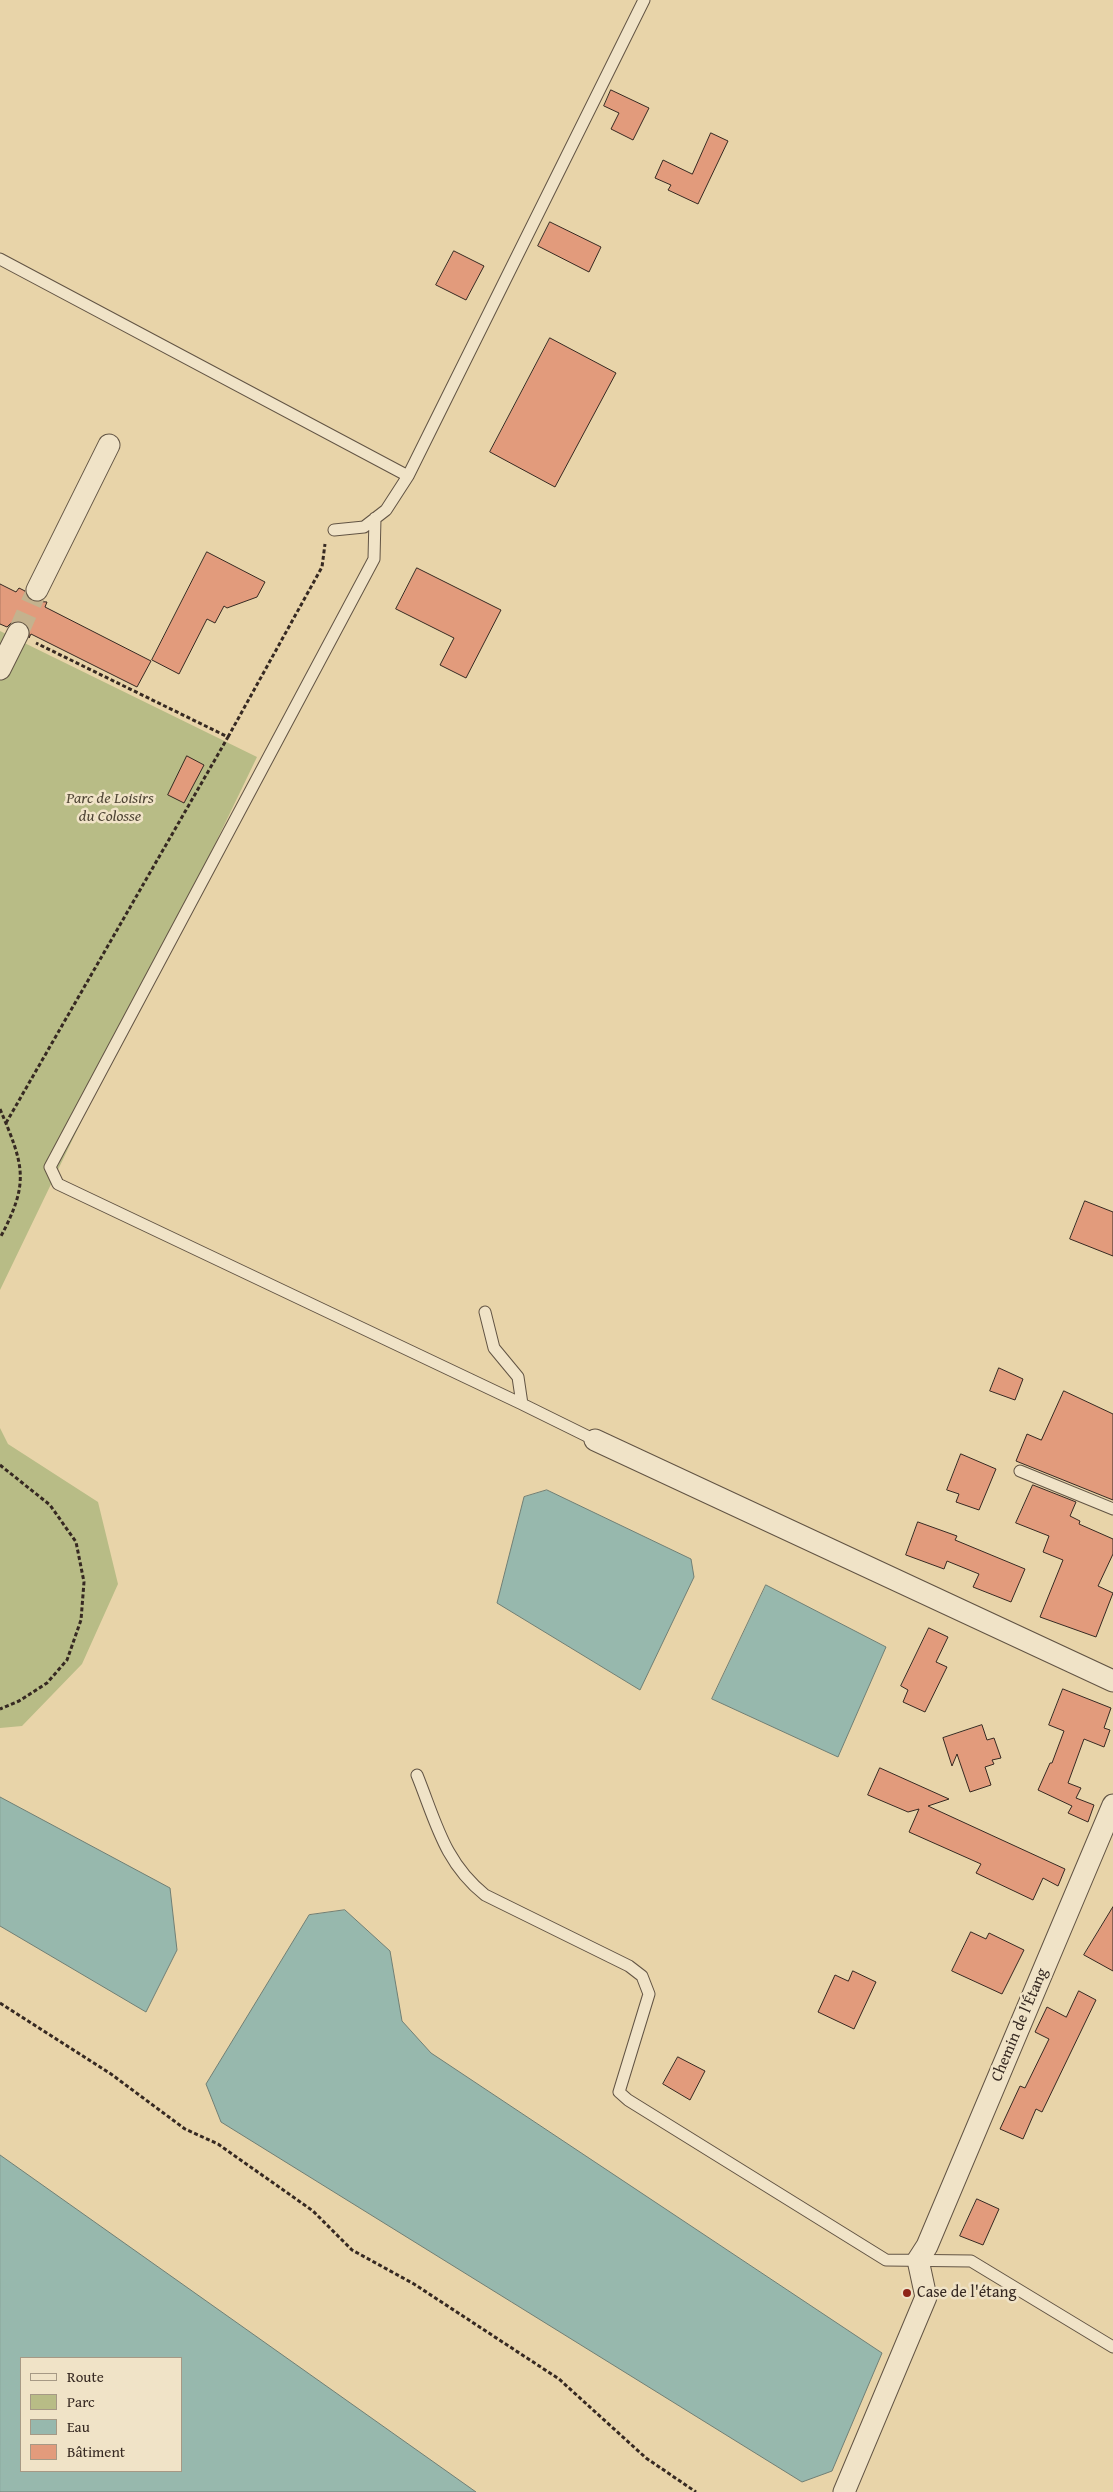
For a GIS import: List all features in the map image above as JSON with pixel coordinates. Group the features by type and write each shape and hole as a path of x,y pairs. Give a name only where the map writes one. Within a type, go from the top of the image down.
{"street":[{"path":"37,590 109,445"},
{"path":"0,669 18,634"},
{"path":"595,1440 1113,1681"},
{"name":"Chemin de l'Étang","path":"922,2253 1113,1805"},
{"path":"844,2492 926,2297 922,2253"}],"lane":[{"path":"334,530 364,527 386,510 408,476 644,0"},
{"path":"0,259 408,476"},
{"path":"375,518 374,559 50,1167 58,1184 595,1440"},
{"path":"485,1312 494,1348 518,1377 522,1404"},
{"path":"1020,1471 1113,1509"},
{"path":"417,1775 448,1854 468,1881 485,1895 629,1966 642,1976 648,1994 619,2092 886,2260 922,2253 972,2261 1113,2346"}],"path":[{"path":"6,1123 228,737 322,567 325,544"},
{"path":"18,634 228,737"},
{"path":"0,1110 22,1170 20,1195 0,1238"},
{"path":"0,1465 50,1505 76,1542 84,1582 81,1620 67,1660 47,1682 20,1702 0,1709"},
{"path":"0,2003 111,2074 185,2130 218,2144 313,2211 352,2250 414,2284 559,2378 646,2458 696,2492"}],"green space":[{"name":"Parc de Loisirs du Colosse","path":"0,631 257,757 0,1290"},
{"path":"0,1428 8,1444 98,1502 118,1584 82,1664 22,1726 0,1728"}],"water":[{"path":"547,1490 691,1559 694,1577 640,1690 497,1603 524,1497"},
{"path":"766,1585 886,1647 838,1757 712,1699"},
{"path":"0,1797 170,1888 177,1950 146,2012 0,1926"},
{"path":"345,1910 390,1951 402,2021 431,2053 882,2353 832,2471 802,2482 221,2122 206,2084 309,1915"},
{"path":"0,2155 476,2492 0,2492"}],"building":[{"path":"611,90 649,108 633,140 611,129 619,113 604,106"},
{"path":"711,133 728,141 698,204 668,190 671,185 655,178 663,160 692,174"},
{"path":"550,222 601,247 589,272 538,246"},
{"path":"454,251 484,266 466,300 436,285"},
{"path":"550,338 616,373 555,487 490,452"},
{"path":"207,552 265,582 257,597 227,608 224,606 215,623 207,619 179,674 152,660"},
{"path":"417,568 501,610 466,678 440,665 454,638 396,609"},
{"path":"0,584 16,592 19,588 25,591 27,597 32,601 47,602 45,607 151,661 137,687 31,634 29,638 29,627 23,622 12,622 7,627 0,624"},
{"path":"187,756 204,765 184,803 168,795"},
{"path":"1085,1201 1113,1212 1113,1256 1070,1239"},
{"path":"999,1368 1023,1379 1015,1400 990,1391"},
{"path":"1064,1391 1113,1414 1113,1500 1016,1461 1027,1434 1041,1440"},
{"path":"961,1454 996,1469 979,1510 956,1502 959,1494 947,1490"},
{"path":"1033,1485 1076,1502 1070,1516 1080,1521 1079,1524 1113,1539 1113,1554 1098,1586 1113,1593 1096,1637 1040,1617 1063,1560 1043,1552 1049,1536 1016,1523"},
{"path":"918,1522 957,1536 955,1540 1025,1569 1011,1602 973,1587 979,1574 947,1561 944,1569 906,1555"},
{"path":"929,1628 948,1637 936,1662 947,1667 925,1712 903,1702 908,1690 901,1686"},
{"path":"1063,1689 1111,1708 1104,1728 1110,1730 1104,1747 1084,1739 1068,1783 1081,1788 1076,1798 1094,1805 1088,1822 1068,1813 1072,1806 1038,1790 1050,1763 1052,1763 1064,1731 1049,1725"},
{"path":"982,1725 987,1740 994,1738 1001,1758 992,1760 994,1764 985,1767 991,1785 970,1792 957,1754 952,1766 943,1738"},
{"path":"880,1768 949,1799 928,1806 1065,1869 1058,1886 1043,1878 1033,1900 976,1873 981,1864 909,1832 919,1809 908,1812 868,1795"},
{"path":"1113,1907 1113,1971 1084,1955"},
{"path":"971,1932 986,1939 989,1933 1024,1950 1002,1994 952,1971"},
{"path":"853,1971 876,1982 854,2029 818,2012 835,1975 848,1981"},
{"path":"1079,1991 1096,2000 1042,2112 1036,2109 1023,2139 1000,2129 1020,2086 1025,2088 1049,2039 1035,2032 1047,2007 1066,2017"},
{"path":"678,2057 705,2071 690,2100 663,2084"},
{"path":"977,2199 999,2209 983,2245 960,2236"}],"tunnel":[{"path":"18,633 37,590"}],"place":[{"name":"Case de l'étang","path":"907,2293"}]}
